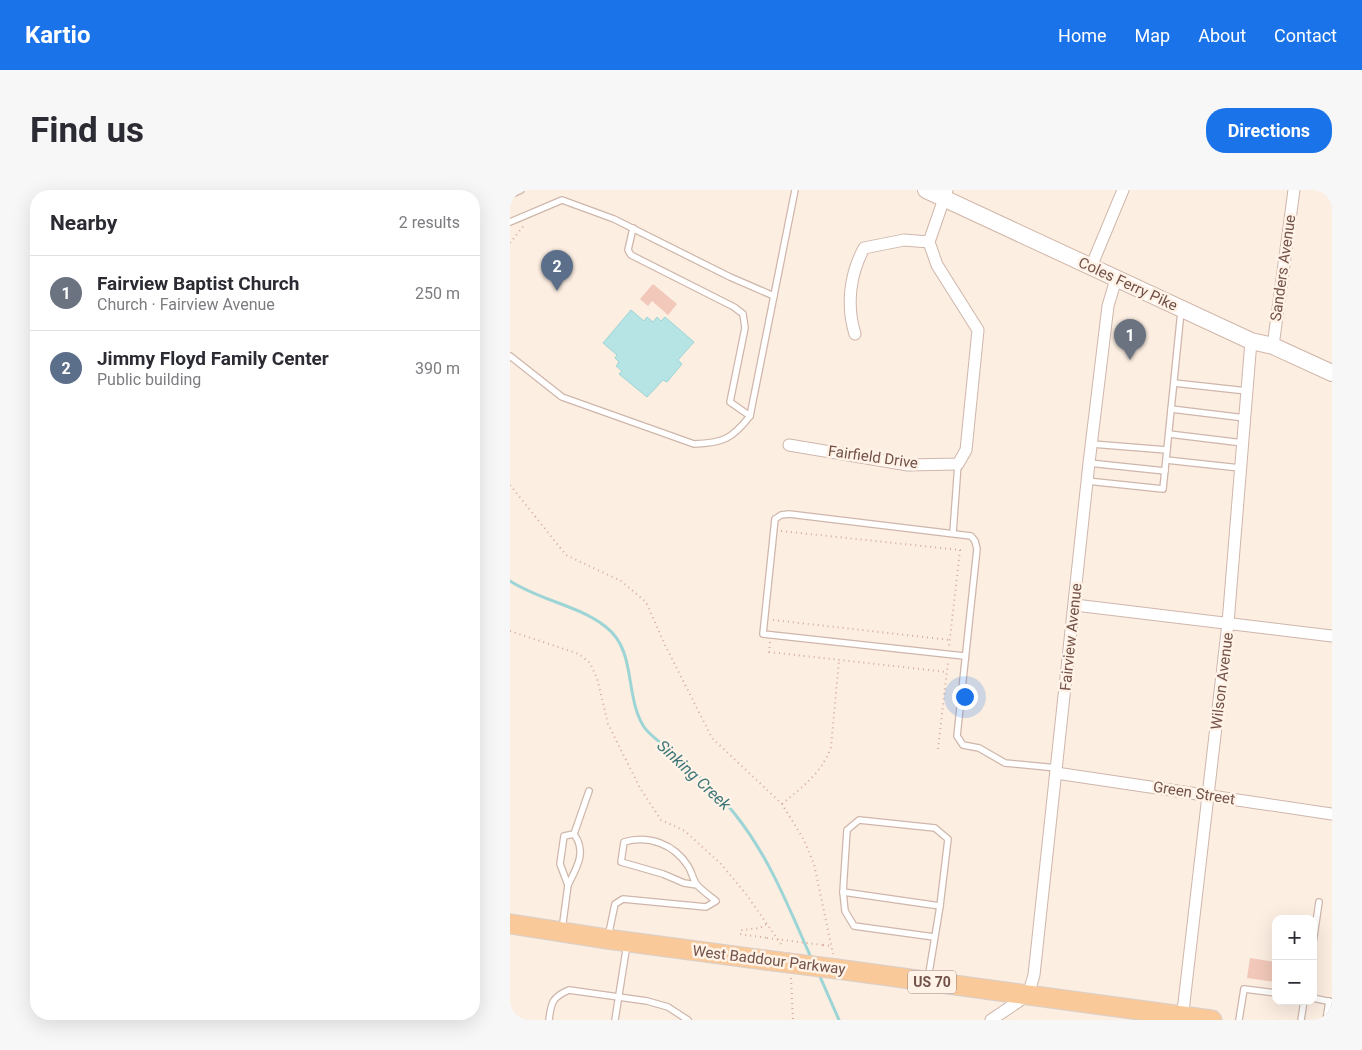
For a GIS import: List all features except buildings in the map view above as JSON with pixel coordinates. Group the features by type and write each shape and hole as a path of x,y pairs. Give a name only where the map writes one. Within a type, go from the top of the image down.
{"main road":[{"name":"West Baddour Parkway","path":"510,924 607,940 765,960 835,961 928,981 1028,995"},
{"name":"US 70","path":"1028,995 1182,1018 1212,1020"}],"street":[{"name":"Coles Ferry Pike","path":"926,190 945,194 1116,279 1251,341 1273,346 1332,373"},
{"path":"1091,267 1123,190"},
{"name":"Sanders Avenue","path":"1273,346 1294,190"},
{"path":"945,194 929,242 937,265 978,330 966,450 958,464"},
{"path":"854,334 850,320 851,288 854,265 864,248 904,240 929,242"},
{"name":"Fairview Avenue","path":"1028,995 1034,976 1087,481 1108,306 1116,279"},
{"name":"Wilson Avenue","path":"1182,1018 1228,623 1251,341"},
{"name":"Fairfield Drive","path":"789,444 908,465 958,464"},
{"path":"1075,605 1332,636"},
{"name":"Green Street","path":"1056,771 1332,814"},
{"path":"991,1020 1028,995"}],"lane":[{"path":"510,195 520,190"},
{"path":"510,356 562,397 694,444 716,443 738,432 750,416 794,190"},
{"path":"510,222 562,200 614,219 730,277 774,296"},
{"path":"633,228 628,250 631,255 743,314 745,328 730,402 750,416"},
{"path":"1087,481 1163,489 1181,308"},
{"path":"1174,383 1247,391"},
{"path":"1171,409 1244,418"},
{"path":"1168,434 1242,443"},
{"path":"1092,444 1167,450"},
{"path":"1166,460 1240,468"},
{"path":"1089,463 1165,471"},
{"path":"954,533 958,464"},
{"path":"964,656 763,634 775,519 781,515 971,536 975,541 977,549 964,656 957,736 963,745 979,748 1004,763 1056,771"},
{"path":"574,834 589,791"},
{"path":"928,981 948,839 935,828 859,820 847,830 843,892 845,911 854,926 934,937"},
{"path":"568,885 560,864 560,850 564,836 574,834"},
{"path":"562,932 568,885 582,851 580,842 574,834"},
{"path":"607,940 614,904 624,899 706,907 716,901 697,885 688,866 676,852 660,842 637,838 624,842 622,862 663,874 684,883 697,885"},
{"path":"843,892 940,906"},
{"path":"1317,920 1320,902"},
{"path":"615,1020 628,942"},
{"path":"1240,1020 1244,989 1272,992"},
{"path":"549,1020 551,1002 557,994 568,990 618,996 668,1007 688,1020"},
{"path":"1317,999 1330,1001 1326,1020"},
{"path":"1301,1020 1303,1005"}],"path":[{"path":"510,243 524,224"},
{"path":"510,485 566,555 622,581 646,602 665,645 712,738 782,804 804,840 814,864 835,961"},
{"path":"779,539 780,530 960,550 949,649"},
{"path":"770,620 950,640"},
{"path":"510,631 580,654 590,662 597,678 608,724 640,788 662,820 685,831 721,864 783,947"},
{"path":"770,642 769,652 946,672"},
{"path":"782,804 819,771 826,759 830,747 838,660"},
{"path":"938,749 948,662"},
{"path":"766,923 760,928 742,930 740,934 831,946"},
{"path":"790,975 794,1020"}],"water":[{"path":"631,310 644,321 647,317 653,322 657,317 661,321 665,317 694,342 678,360 682,364 667,382 663,380 647,397 619,374 622,371 616,366 619,362 615,358 617,355 603,343"}],"waterway":[{"name":"Sinking Creek","path":"510,581 534,594 584,613 606,627 616,637 622,648 634,701 644,727 712,789 746,830 758,847 778,884 812,960"},
{"name":"Sinking Creek","path":"818,972 839,1020"}],"place":[{"name":"Jimmy Floyd Family Center","path":"557,291"},
{"name":"Fairview Baptist Church","path":"1130,360"}]}
